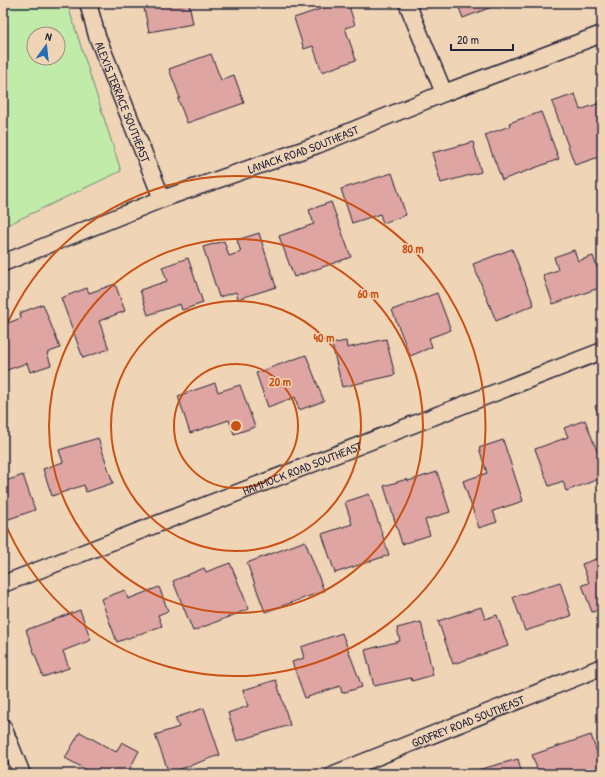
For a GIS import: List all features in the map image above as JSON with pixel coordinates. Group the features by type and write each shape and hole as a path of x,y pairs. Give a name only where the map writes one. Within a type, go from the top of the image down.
{"street":[{"name":"ALEXIS TERRACE SOUTHEAST","path":"88,3 97,36 162,198"},
{"path":"406,3 444,93"},
{"name":"LANACK ROAD SOUTHEAST","path":"3,263 162,198 317,146 444,93 602,34"},
{"name":"HAMMOCK ROAD SOUTHEAST","path":"3,584 602,351"},
{"name":"GODFREY ROAD SOUTHEAST","path":"334,774 602,667"},
{"path":"3,727 22,774"}],"green space":[{"path":"3,3 67,3 121,171 3,227"}],"building":[{"path":"143,3 189,3 193,24 149,32"},
{"path":"338,3 348,3 355,25 345,28 356,60 322,72 313,46 304,49 294,18"},
{"path":"457,3 502,3 463,18"},
{"path":"211,54 221,80 234,75 244,103 187,123 178,99 180,98 169,69"},
{"path":"575,94 580,110 600,103 598,96 602,95 602,156 575,165 552,102"},
{"path":"541,112 559,159 502,180 485,135 510,126 509,123"},
{"path":"473,142 481,172 441,183 432,153"},
{"path":"392,173 406,215 383,223 380,214 352,223 341,189"},
{"path":"331,202 351,257 294,277 279,236 314,224 309,210"},
{"path":"259,233 276,287 238,299 236,292 219,297 203,247 224,241 229,256 241,252 237,240"},
{"path":"512,249 534,305 496,321 473,264"},
{"path":"574,250 578,261 593,256 602,282 602,287 553,304 543,275 558,270 554,257"},
{"path":"188,258 203,303 182,310 180,304 148,315 140,290 167,281 162,267"},
{"path":"115,284 125,311 99,321 109,349 83,358 61,298 87,288 89,293"},
{"path":"437,293 451,330 429,338 432,347 410,356 392,310"},
{"path":"43,304 60,348 47,353 51,365 30,372 27,363 4,371 3,325 21,318 20,313"},
{"path":"386,339 395,375 342,387 332,344 346,341 347,348"},
{"path":"306,355 324,401 299,410 295,397 268,407 256,373"},
{"path":"215,383 218,392 240,385 255,427 234,434 229,420 190,433 178,396"},
{"path":"602,403 602,423 595,406"},
{"path":"585,420 602,464 602,478 566,491 563,481 549,486 535,449 568,437 564,428"},
{"path":"98,438 113,483 86,492 84,485 52,496 43,469 63,462 59,450"},
{"path":"503,440 523,501 493,511 497,522 479,528 463,481 487,473 479,448"},
{"path":"437,472 450,512 425,520 430,535 402,544 384,486 407,479 408,481"},
{"path":"23,475 35,510 3,521 3,482"},
{"path":"369,494 389,555 335,573 322,534 352,524 345,502"},
{"path":"305,541 324,591 265,612 247,563"},
{"path":"602,557 602,609 592,612 582,585 589,583 582,564"},
{"path":"230,563 249,609 193,631 173,581 204,568 206,572"},
{"path":"560,582 571,616 525,631 513,597"},
{"path":"159,587 168,611 158,615 162,626 117,642 101,599 125,590 128,599"},
{"path":"481,607 485,619 497,615 508,646 453,664 438,621"},
{"path":"80,610 91,640 63,651 69,668 43,677 26,630"},
{"path":"421,622 433,675 412,681 411,678 374,686 365,650 400,641 397,628"},
{"path":"342,633 362,687 342,693 340,686 305,698 292,662 304,658 301,647"},
{"path":"276,680 290,725 237,741 228,713 248,706 243,690"},
{"path":"204,708 220,755 169,773 155,735 179,727 175,718"},
{"path":"80,732 116,752 122,742 139,751 127,774 94,774 65,758"},
{"path":"591,735 602,767 602,774 539,774 532,755"},
{"path":"518,759 522,774 463,774"}]}
